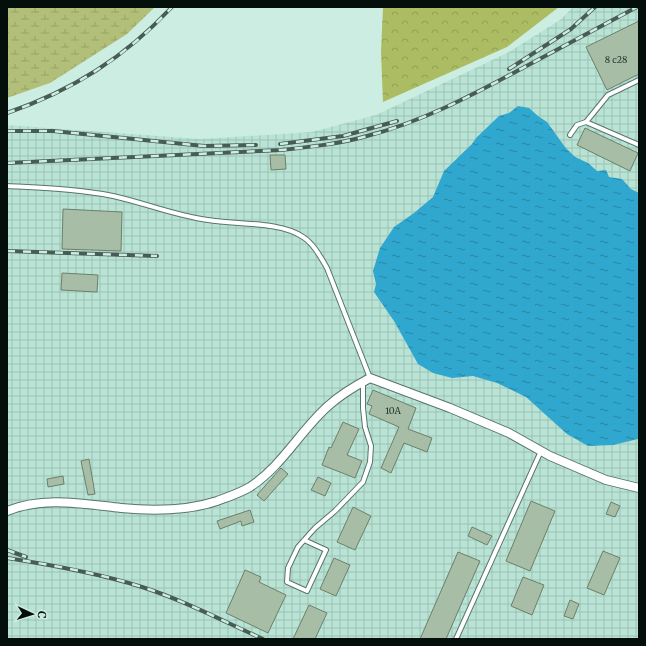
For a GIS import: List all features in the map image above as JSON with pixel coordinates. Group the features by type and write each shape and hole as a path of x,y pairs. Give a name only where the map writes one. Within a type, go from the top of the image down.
{"street":[{"path":"7,511 32,504 59,501 151,510 181,508 221,500 240,492 260,479 274,466 328,406 354,386 367,379 480,420 509,433 550,456 606,480 639,488"}],"lane":[{"path":"570,135 578,125 586,122 608,95 639,80"},
{"path":"586,122 639,145"},
{"path":"7,186 63,189 113,196 207,220 267,226 290,230 304,237 317,252 327,268 367,379 362,408 365,427 371,446 370,462 363,482 304,540 298,547 288,568 287,582 307,591 326,550 304,540"},
{"path":"456,639 541,451"}],"shaded area":[{"path":"573,7 639,7 639,639 7,639 7,125 200,139 312,132 376,115 507,53 560,20"}],"green space":[{"path":"7,7 155,7 127,34 50,83 7,98"},
{"path":"383,7 559,7 507,47 383,102 381,52"}],"water":[{"path":"518,106 529,108 547,122 565,147 575,157 588,163 597,171 606,170 609,177 622,179 631,189 639,193 639,439 613,445 588,446 567,434 526,397 497,383 473,376 452,378 433,373 418,364 394,321 374,292 376,284 373,271 380,248 394,227 433,197 444,171 472,144 476,138 499,116 509,113"}],"building":[{"path":"639,21 639,74 607,90 586,47"},
{"path":"585,128 638,153 630,171 577,145"},
{"path":"270,155 285,155 286,169 271,170"},
{"path":"63,209 122,212 121,251 62,249"},
{"path":"62,273 98,275 97,292 61,290"},
{"path":"373,390 416,408 408,429 432,438 427,452 404,443 391,473 381,468 399,427 369,414 372,406 367,404"},
{"path":"343,422 359,429 347,455 362,461 355,478 322,465 329,447 331,448"},
{"path":"89,459 95,494 88,495 81,461"},
{"path":"281,468 288,474 264,501 257,495"},
{"path":"63,476 64,484 48,487 47,479"},
{"path":"318,477 331,483 325,496 311,490"},
{"path":"531,501 555,511 530,571 506,561"},
{"path":"611,502 620,506 615,517 606,514"},
{"path":"353,507 371,516 355,550 337,542"},
{"path":"250,510 254,522 242,526 241,521 220,529 217,521"},
{"path":"472,527 492,536 487,545 468,536"},
{"path":"603,551 620,558 604,595 587,588"},
{"path":"458,552 480,561 446,639 420,639"},
{"path":"334,558 350,565 336,596 320,589"},
{"path":"245,570 261,577 259,582 286,595 268,633 226,613"},
{"path":"523,577 544,585 532,615 511,606"},
{"path":"570,600 579,604 573,619 564,616"},
{"path":"309,605 327,613 315,639 293,639"}],"railway":[{"path":"7,113 31,104 76,83 116,57 135,42 172,7"},
{"path":"509,69 571,29 595,7"},
{"path":"7,163 281,150 324,145 356,139 387,130 445,108 501,80 637,7"},
{"path":"280,144 343,136 397,121"},
{"path":"7,131 53,131 204,146 256,145"},
{"path":"7,251 157,256"},
{"path":"7,550 26,557"},
{"path":"7,558 75,570 142,587 188,604 263,639"}]}
